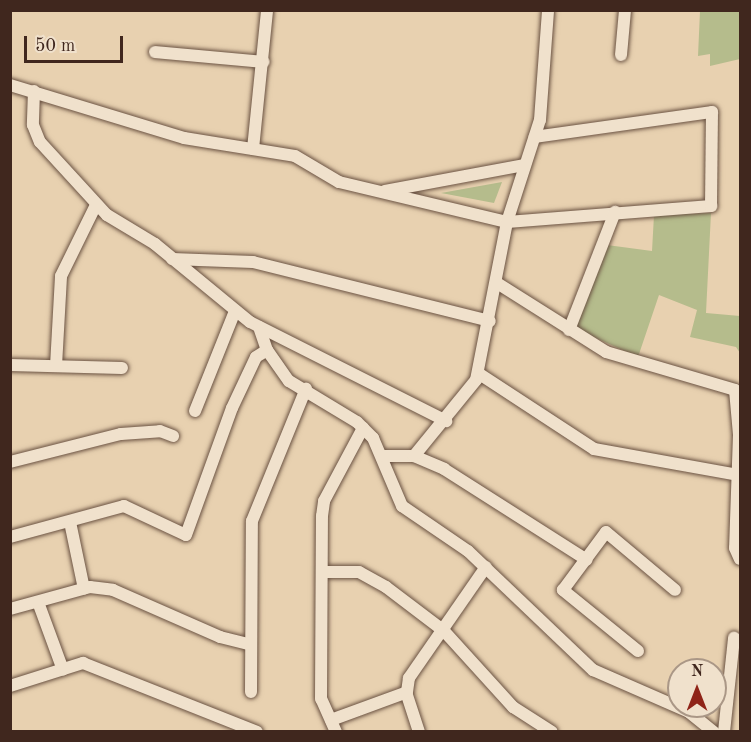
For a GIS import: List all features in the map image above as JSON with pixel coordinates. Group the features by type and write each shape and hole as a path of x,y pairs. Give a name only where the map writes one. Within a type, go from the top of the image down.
{"street":[{"path":"253,149 264,62 267,10"},
{"path":"414,456 446,421 478,373 490,321 507,222 535,137 548,10"},
{"path":"621,54 625,10"},
{"path":"155,52 264,62"},
{"path":"10,85 184,138 295,156 339,182 507,222 711,206 712,112 535,137"},
{"path":"34,91 33,125 40,142 96,205 172,259 235,311 259,327 446,421"},
{"path":"381,192 524,165"},
{"path":"56,366 60,276 96,205"},
{"path":"568,330 615,212"},
{"path":"172,259 253,262 490,321"},
{"path":"497,283 568,330 615,356 735,390 740,435 735,548 741,559"},
{"path":"195,411 235,311"},
{"path":"259,327 267,350 289,381 306,389 363,428 384,456 402,506 486,567 593,670 689,712 714,732"},
{"path":"10,537 124,506 186,534 232,408 256,357 267,350"},
{"path":"10,364 122,368"},
{"path":"478,373 594,449 738,475"},
{"path":"251,692 252,521 306,389"},
{"path":"363,428 324,501 321,699 334,726 406,692"},
{"path":"10,462 121,434 160,431 173,436"},
{"path":"384,456 414,456 587,560"},
{"path":"70,522 84,589"},
{"path":"639,651 563,590 606,532 675,590"},
{"path":"419,732 406,692 409,678 444,631 486,567"},
{"path":"322,572 359,572 444,631 513,707 552,732"},
{"path":"10,609 84,589 113,590 220,637 251,645"},
{"path":"38,602 63,670"},
{"path":"724,732 736,664 734,638"},
{"path":"10,686 83,663 99,667 257,732"}],"green space":[{"path":"700,11 740,11 740,59 710,66 710,54 698,56"},
{"path":"502,182 494,203 441,193"},
{"path":"711,213 706,313 740,316 740,353 736,347 690,337 697,310 659,295 638,357 574,328 607,245 652,251 654,215"}]}
